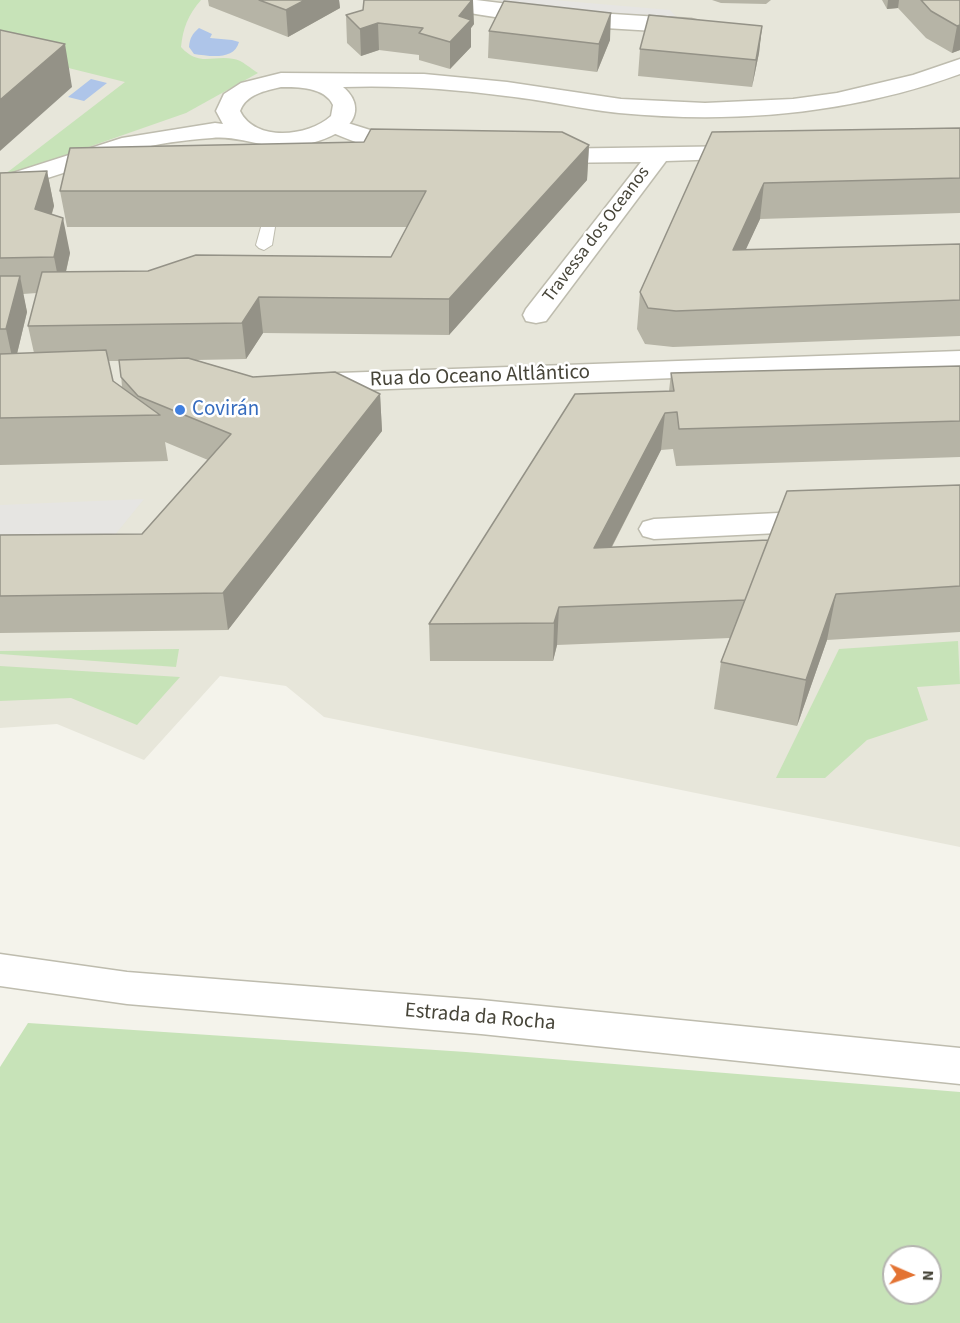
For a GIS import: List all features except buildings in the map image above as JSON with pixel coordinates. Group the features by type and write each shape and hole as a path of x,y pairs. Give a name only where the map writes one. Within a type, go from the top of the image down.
{"street":[{"path":"439,0 501,12 592,22 709,27"},
{"path":"0,185 190,123 239,94 266,82 400,80 494,87 621,106 696,109 777,108 900,86 960,66"},
{"path":"292,80 324,86 339,95 340,117"},
{"path":"239,94 227,110 229,120 236,127 252,135 284,145 311,136 340,117 398,89 439,83"},
{"path":"340,117 392,146 433,153"},
{"path":"130,142 215,130 252,135"},
{"path":"524,156 763,153"},
{"name":"Travessa dos Oceanos","path":"536,315 658,156"},
{"name":"Rua do Oceano Altlântico","path":"295,386 960,359"},
{"path":"654,529 842,520"},
{"name":"Estrada da Rocha","path":"1,974 126,988 481,1017 960,1066"}],"lane":[{"path":"264,245 268,227"}],"shaded area":[{"path":"0,0 960,0 960,847 324,717 286,686 220,676 144,760 57,724 0,728"},
{"path":"501,0 553,0 670,10 680,21 539,8 500,3"},
{"path":"144,499 114,536 0,537 0,505"}],"green space":[{"path":"0,0 201,0 187,22 181,47 200,59 237,60 258,73 186,113 0,178 125,82 0,51"},
{"path":"958,641 960,684 917,687 928,720 867,740 825,778 776,778 839,649"},
{"path":"179,649 176,667 0,654 0,651"},
{"path":"0,666 180,677 137,725 71,698 0,701"},
{"path":"28,1023 466,1052 960,1092 960,1323 0,1323 0,1067"}],"water":[{"path":"199,28 212,34 210,38 239,42 236,48 227,55 194,54 189,44"},
{"path":"91,79 107,83 84,101 68,97"}],"place":[{"name":"Covirán","path":"180,410"}]}
